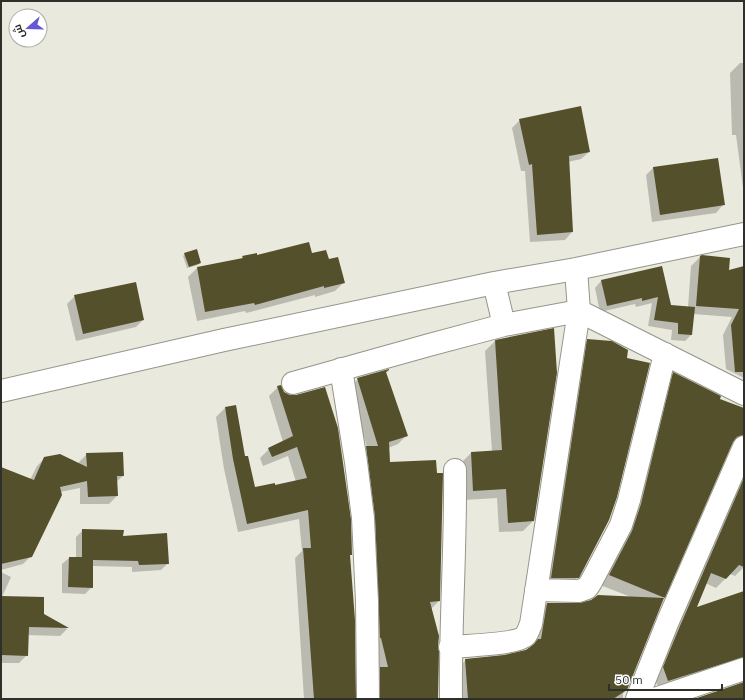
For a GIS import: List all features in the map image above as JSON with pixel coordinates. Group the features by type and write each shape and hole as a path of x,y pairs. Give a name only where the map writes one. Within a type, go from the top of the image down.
{"street":[{"path":"1,391 231,338 494,283 576,269 744,234"},
{"path":"450,647 505,642 525,636 531,624 579,311 576,269"},
{"path":"494,283 504,325"},
{"path":"293,384 341,369 504,325 579,311 744,394"},
{"path":"536,590 584,590 598,570 621,524 629,500 665,354"},
{"path":"341,369 356,462 363,518 367,601 368,699"},
{"path":"637,699 668,621 744,447"},
{"path":"451,699 450,647 455,522 455,470"},
{"path":"654,699 688,694 744,669"}],"building":[{"path":"581,106 590,152 569,156 573,232 537,235 532,164 529,165 519,119"},
{"path":"718,158 725,205 660,215 653,167"},
{"path":"309,242 312,253 326,250 329,259 338,257 345,283 324,288 324,286 255,305 254,303 205,312 197,267 243,258 242,256 257,253 257,255"},
{"path":"197,249 201,263 189,267 184,253"},
{"path":"700,256 730,258 729,270 744,266 744,372 735,372 731,325 739,309 696,306"},
{"path":"662,266 671,305 695,307 692,335 678,334 678,323 654,320 658,297 642,301 642,298 607,306 601,280"},
{"path":"136,282 144,320 83,334 74,295"},
{"path":"554,328 557,373 534,521 508,523 506,489 473,491 471,452 502,450 495,340"},
{"path":"587,339 612,341 628,350 627,358 650,363 617,497 609,520 579,578 551,578"},
{"path":"389,369 386,372 408,436 389,442 390,462 436,460 437,473 443,473 440,601 430,602 439,636 438,699 380,699 380,667 388,667 380,638 375,517 366,446 378,446 357,378"},
{"path":"673,372 721,396 720,399 744,408 744,435 737,437 733,442 665,598 609,575 632,531 641,504"},
{"path":"281,385 284,392 290,395 296,395 325,387 338,428 351,519 352,555 350,555 355,620 356,699 314,699 303,548 311,548 308,510 247,524 233,459 225,407 236,405 245,456 248,456 255,487 275,483 275,485 307,478 297,447 272,457 268,448 293,436 277,386"},
{"path":"123,452 124,476 117,476 118,496 88,497 87,481 60,487 62,495 32,557 1,564 1,467 34,480 44,457 60,454 87,467 86,453"},
{"path":"744,478 744,567 739,565 726,579 711,573 697,607 744,591 744,657 668,681 663,667"},
{"path":"82,529 124,530 123,536 167,533 169,564 139,565 138,561 93,560 93,588 68,587 69,557 82,557"},
{"path":"598,595 664,598 627,690 613,699 468,699 465,659 504,655 526,650 538,639 541,639 547,603 579,603 591,600"},
{"path":"1,596 44,597 44,614 69,628 29,627 28,656 1,655"},
{"path":"744,682 744,699 694,699"}]}
